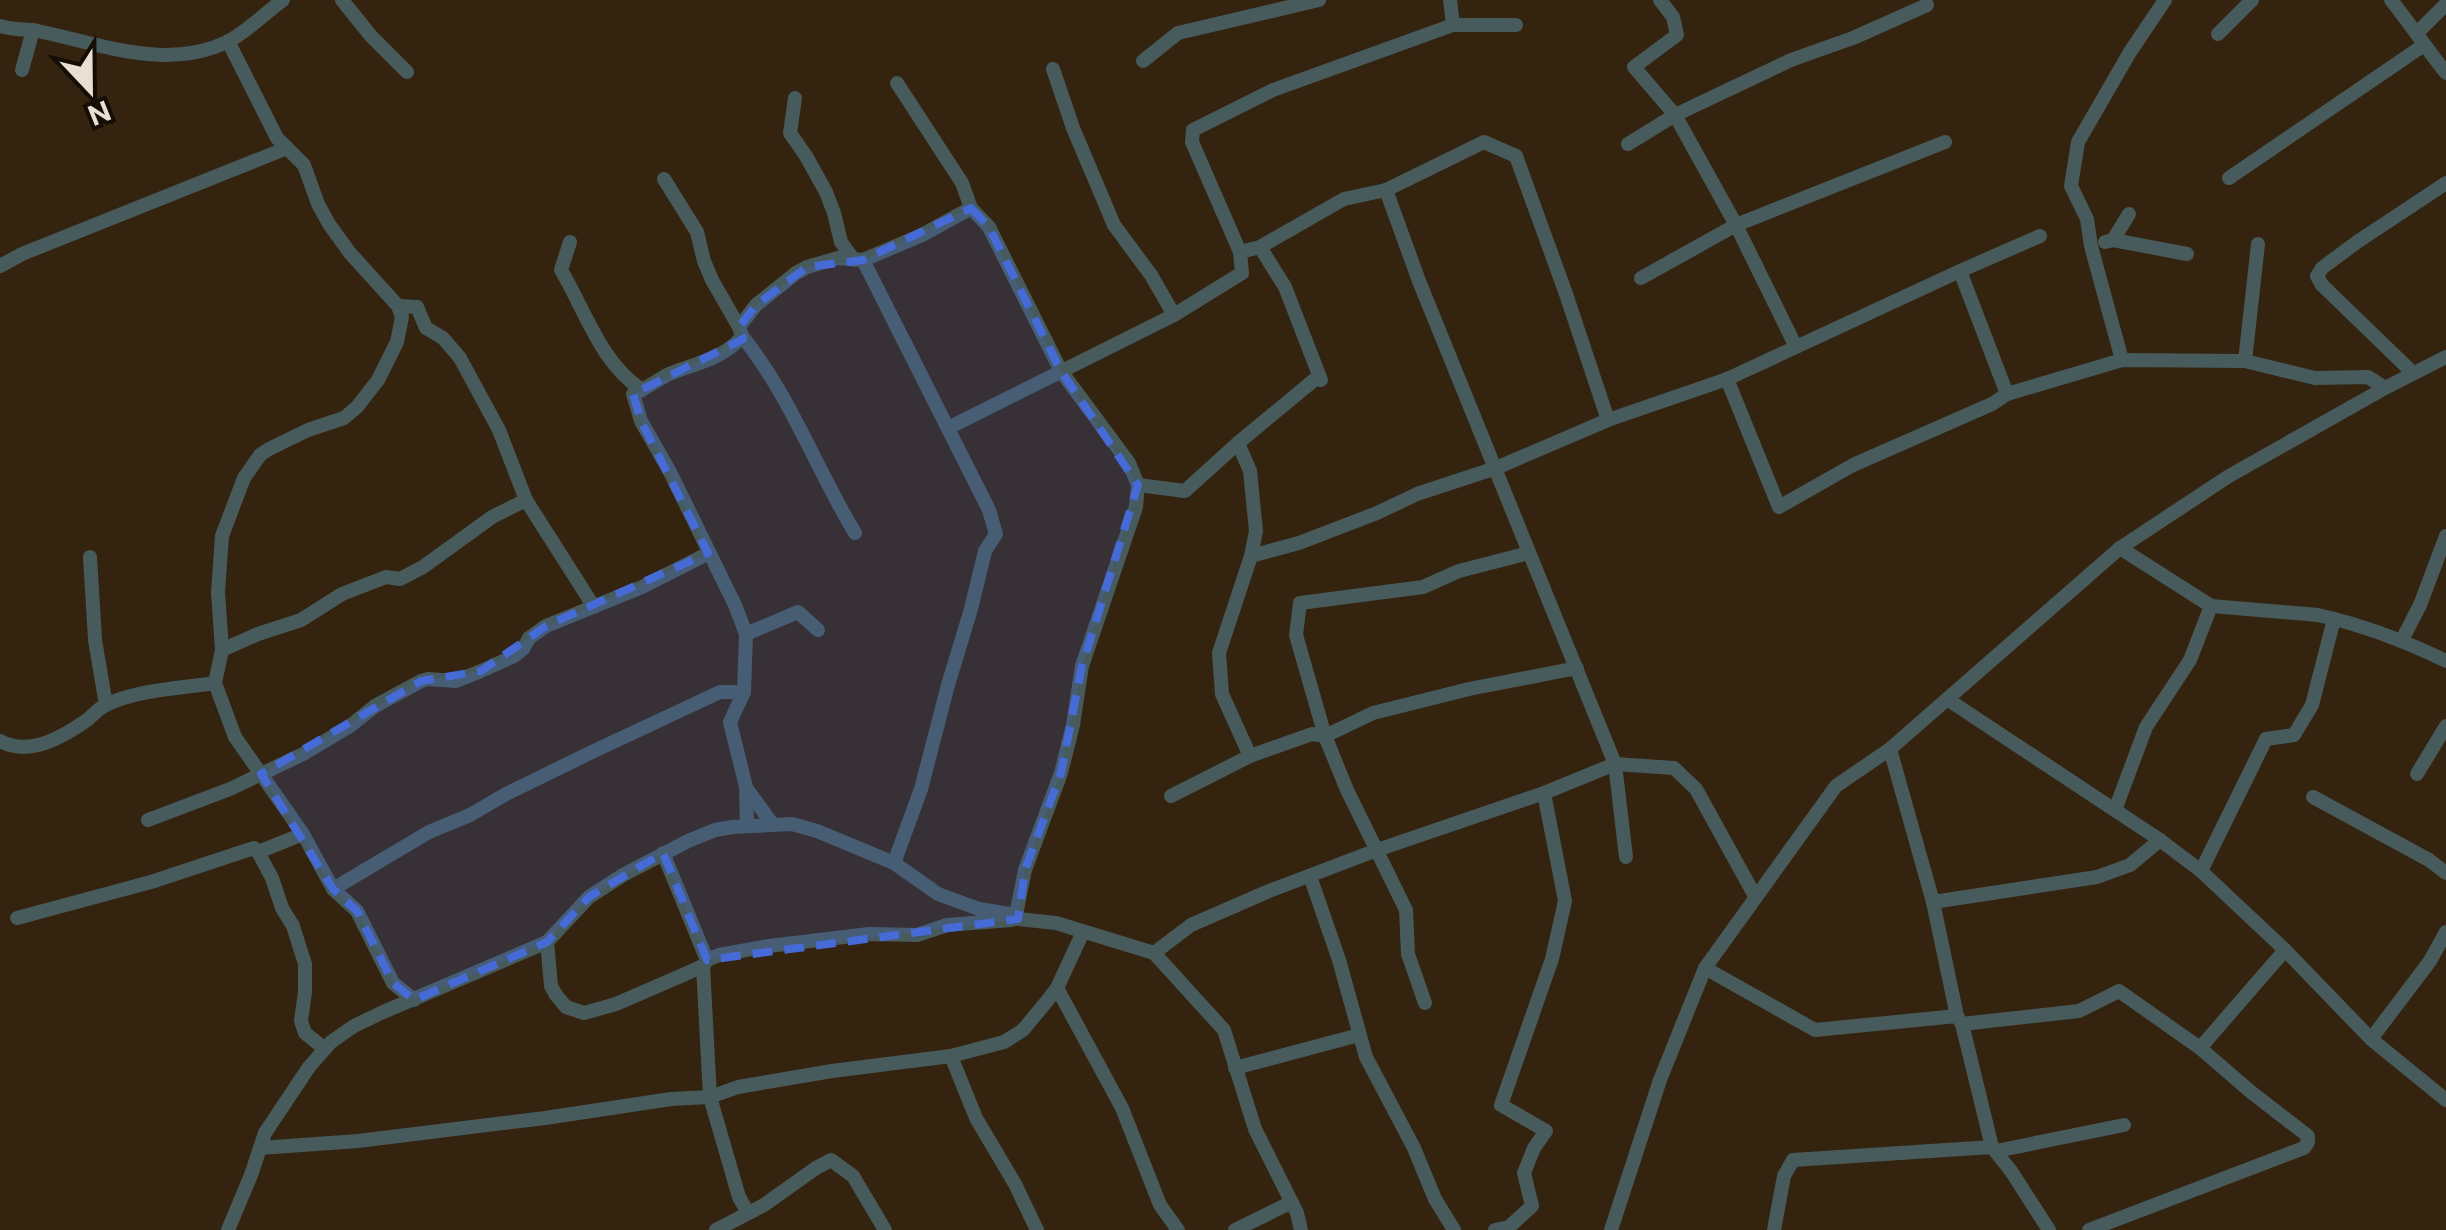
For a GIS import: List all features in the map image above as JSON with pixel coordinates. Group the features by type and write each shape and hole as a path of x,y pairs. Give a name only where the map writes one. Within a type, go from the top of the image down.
{"street":[{"path":"0,26 140,54 192,52 228,41 283,0"},
{"path":"342,0 407,72"},
{"path":"1143,60 1178,33 1318,0"},
{"path":"1450,0 1453,25"},
{"path":"1660,0 1674,17 1677,35 1634,68 1674,115 1736,225 1796,347"},
{"path":"2122,360 2087,219 2070,186 2078,142 2165,0"},
{"path":"2218,34 2252,0"},
{"path":"2390,0 2446,73"},
{"path":"2230,178 2421,38 2446,4"},
{"path":"1628,144 1674,115 1791,60 1928,5"},
{"path":"948,428 1174,315 1242,273 1240,252 1192,142 1193,130 1273,90 1453,25 1516,24"},
{"path":"22,70 33,30"},
{"path":"228,41 276,138 304,166 329,224 400,312 397,342 378,380 357,407 344,418 308,430 260,455 244,478 222,536 218,592 222,650 214,683 235,737 303,834 333,889 357,911 393,983 414,1000"},
{"path":"1054,69 1073,128 1114,225 1174,315"},
{"path":"898,83 962,183 972,208 989,227 1061,371 1129,462 1138,485 1136,507 1082,666 1062,773 1025,870 1017,917"},
{"path":"795,98 790,134 830,202 841,242 838,258"},
{"path":"1240,252 1260,247 1344,199 1386,190 1484,142 1516,156 1608,420"},
{"path":"1641,278 1736,225 1945,142"},
{"path":"0,266 288,148"},
{"path":"664,179 696,232 704,262 740,331 782,392 855,533"},
{"path":"2414,373 2316,276 2358,242 2446,183"},
{"path":"1386,190 1419,281 1615,764 1626,857"},
{"path":"748,826 746,787 730,722 744,692 746,634 736,605 641,421 633,394 737,344 756,305 796,273 838,258 859,260 922,235 972,208"},
{"path":"2113,240 2129,214"},
{"path":"1250,556 1298,543 1417,494 1496,468 1608,420 1727,379 2040,236"},
{"path":"2091,246 2113,240 2186,254"},
{"path":"570,242 562,270 605,354 642,390"},
{"path":"841,242 859,260 948,428 989,510 996,534 985,551 921,789 894,864"},
{"path":"2245,362 2258,244"},
{"path":"1138,485 1185,491 1238,442 1320,378 1285,287 1260,247"},
{"path":"1960,271 2007,394"},
{"path":"400,312 416,307 426,328 442,338 460,358 499,430 526,500 594,607"},
{"path":"1610,1230 1660,1080 1705,968 1836,786 1890,749 2120,548 2229,476 2446,356"},
{"path":"1727,379 1779,507 1854,465 2007,394 2122,360 2245,362 2316,378 2368,376 2386,388"},
{"path":"1238,442 1250,471 1256,531 1219,653 1222,694 1250,756"},
{"path":"222,650 301,620 342,594 386,577 400,579 424,567 492,517 526,500"},
{"path":"2402,640 2446,536"},
{"path":"2120,548 2211,606 2318,615 2402,640 2446,662"},
{"path":"1426,1003 1408,954 1406,910 1325,736 1296,635 1300,603 1424,587 1458,572 1529,553"},
{"path":"148,820 303,754 375,706 421,682 456,680 514,656 546,626 642,587 709,554"},
{"path":"90,557 106,705"},
{"path":"2115,810 2146,727 2190,660 2211,606"},
{"path":"746,634 798,612 818,630"},
{"path":"2201,872 2266,739 2294,735 2312,705 2334,619"},
{"path":"1171,796 1250,756 1312,734 1325,736 1373,713 1578,668"},
{"path":"0,741 23,747 46,742 60,737 106,705 138,695 214,683"},
{"path":"333,889 429,832 506,794 720,692 744,692"},
{"path":"1947,699 2160,840 2201,872 2372,1039 2446,1100"},
{"path":"2417,774 2446,726"},
{"path":"1890,749 1934,902 1959,1020 1994,1149 2049,1230"},
{"path":"1154,952 1190,925 1268,891 1615,764 1674,768 1696,789 1755,896"},
{"path":"746,787 773,825"},
{"path":"1494,1230 1509,1227 1532,1206 1524,1173 1546,1131 1502,1105 1552,959 1565,901 1544,793"},
{"path":"2313,798 2446,872"},
{"path":"228,1230 266,1133 309,1067 325,1048 354,1026 547,942 589,897 662,853 714,830 792,824 894,864 938,894 979,909 1056,923 1154,952 1224,1030 1256,1129 1301,1230"},
{"path":"258,852 303,834"},
{"path":"1934,902 2097,876 2130,866 2160,840"},
{"path":"17,918 151,882 254,848 272,878 305,964 305,1033 325,1048"},
{"path":"662,853 705,963 710,1096 739,1197 748,1213"},
{"path":"1310,876 1366,1056 1414,1148 1434,1200 1454,1230"},
{"path":"547,942 556,995 566,1008 584,1013 616,1004 718,954 870,934 918,935 946,925 1017,917"},
{"path":"260,1148 358,1142 545,1118 710,1096 738,1087 832,1071 951,1056 1012,1038 1023,1030 1057,988 1084,932"},
{"path":"2372,1039 2430,961 2446,932"},
{"path":"2200,1048 2285,950"},
{"path":"1705,968 1815,1030 2079,1011 2118,991 2200,1048 2308,1136 2304,1148 2090,1230"},
{"path":"392,1008 393,983"},
{"path":"1057,988 1122,1108 1160,1205 1178,1230"},
{"path":"1235,1068 1360,1034"},
{"path":"951,1056 976,1118 1037,1230"},
{"path":"1774,1230 1784,1176 1793,1160 1994,1149 2124,1125"},
{"path":"718,1229 831,1160 853,1176 885,1230"},
{"path":"1235,1230 1290,1203"}],"highlighted area":[{"path":"971,208 989,227 1061,371 1138,485 1082,666 1061,773 1025,870 1018,919 707,960 663,853 589,897 547,942 414,1000 393,983 357,911 333,889 261,774 421,681 481,671 546,626 708,553 641,421 633,394 743,339 739,327 756,305 807,267 863,260"}]}
